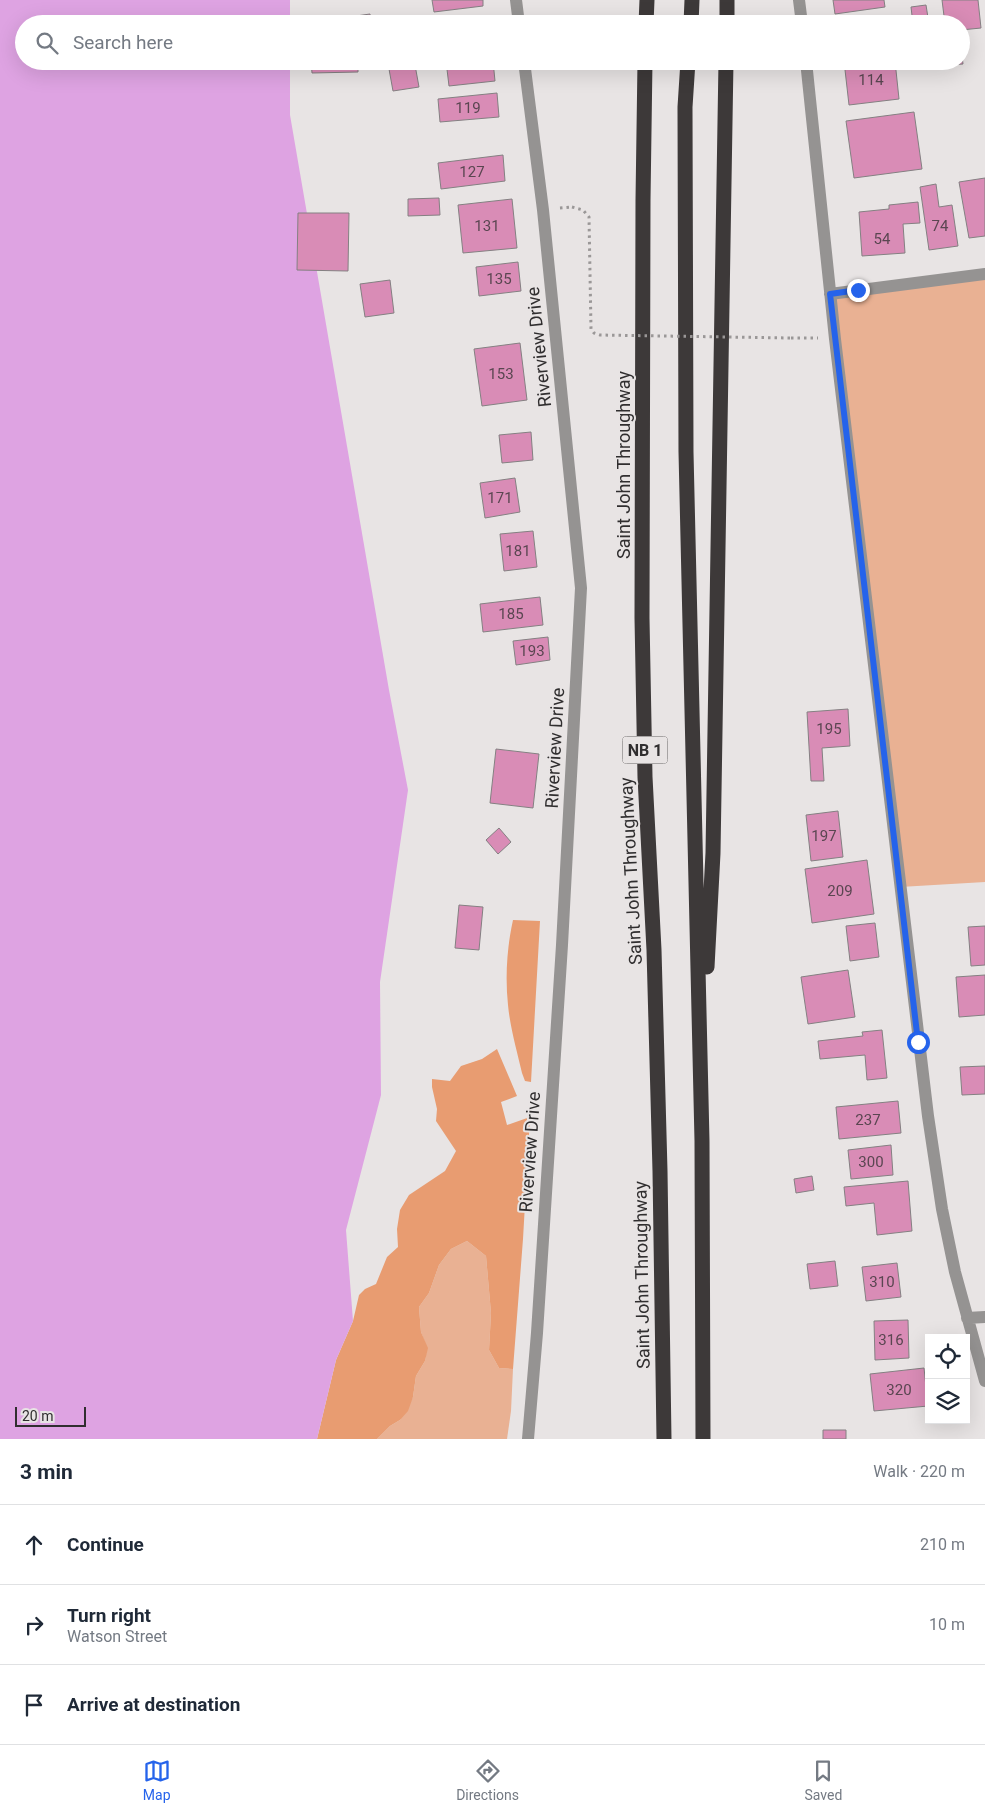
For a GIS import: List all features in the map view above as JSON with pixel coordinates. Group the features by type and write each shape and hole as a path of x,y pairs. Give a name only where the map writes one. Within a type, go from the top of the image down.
{"highway":[{"path":"646,0 646,15"},
{"path":"691,15 692,0"},
{"path":"727,15 728,0"},
{"name":"Saint John Throughway","path":"645,70 642,628 645,777 654,950 664,1439"},
{"name":"NB 1","path":"687,70 685,106 685,442 702,1141 703,1439"},
{"path":"700,1075 713,853 726,70"}],"street":[{"path":"516,0 518,15"},
{"path":"799,0 801,15"},
{"name":"Riverview Drive","path":"525,70 542,210 581,588 562,946 537,1333 528,1439"},
{"path":"807,70 835,339 926,1106 942,1209 966,1318 985,1381"},
{"path":"830,294 985,274"},
{"path":"966,1318 985,1317"}],"path":[{"path":"572,207 583,210 589,217 591,329 594,333 600,335 835,339"}],"shaded area":[{"path":"0,0 290,0 290,15 15,15 15,70 290,70 290,115 408,790 380,982 381,1095 346,1230 353,1321 336,1360 317,1439 0,1439"},
{"path":"985,274 985,882 900,887 830,294"},
{"path":"513,920 540,921 531,1082 525,1081 522,1073 508,1005 507,962"},
{"path":"497,1049 517,1096 501,1102 507,1125 530,1117 513,1369 499,1368 489,1350 491,1313 486,1256 467,1241 451,1249 439,1265 429,1293 419,1307 421,1332 428,1348 425,1361 416,1376 413,1397 408,1411 377,1439 317,1439 336,1360 353,1321 359,1295 365,1289 376,1284 387,1257 398,1247 397,1229 400,1210 409,1195 445,1171 456,1151 436,1121 437,1109 432,1079 450,1081 461,1066 482,1059"},
{"path":"467,1241 486,1256 491,1313 489,1350 499,1368 513,1369 511,1411 507,1439 377,1439 390,1426 400,1420 413,1397 416,1376 425,1361 427,1348 421,1332 419,1307 429,1293 439,1265 451,1249"}],"building":[{"path":"432,0 483,0 483,6 434,12"},
{"path":"833,0 884,0 885,7 835,14"},
{"path":"942,0 978,0 981,28 970,29 970,15 944,15"},
{"path":"926,5 928,15 912,15 911,7"},
{"path":"312,70 358,70 358,72 312,73"},
{"path":"389,70 416,70 419,87 393,91"},
{"path":"447,70 494,70 495,81 449,86"},
{"path":"845,70 896,70 899,99 849,105"},
{"path":"497,93 499,117 440,122 438,99"},
{"path":"914,112 922,169 854,178 846,121"},
{"path":"503,155 505,181 441,189 438,163"},
{"path":"985,178 985,236 969,238 959,182"},
{"path":"936,184 939,207 952,205 958,246 929,250 920,187"},
{"path":"439,198 440,215 408,216 408,199"},
{"path":"512,199 517,248 463,253 458,205"},
{"path":"918,202 920,223 903,224 905,253 862,256 859,212 889,209 889,205"},
{"path":"298,213 349,213 348,271 297,270"},
{"path":"518,262 521,291 479,296 476,267"},
{"path":"390,280 394,313 365,317 360,284"},
{"path":"520,343 527,400 482,406 474,349"},
{"path":"531,432 533,460 502,463 499,435"},
{"path":"515,478 520,512 485,518 480,483"},
{"path":"533,531 537,567 504,571 500,534"},
{"path":"540,597 543,625 483,632 480,604"},
{"path":"548,637 550,660 516,665 513,641"},
{"path":"848,709 850,746 822,748 824,781 811,781 807,712"},
{"path":"496,749 539,754 533,808 490,803"},
{"path":"838,811 843,857 811,861 806,815"},
{"path":"499,828 511,842 498,854 486,840"},
{"path":"867,860 874,914 812,923 805,869"},
{"path":"459,905 483,907 479,950 455,948"},
{"path":"875,923 879,957 850,961 846,926"},
{"path":"985,926 985,965 971,966 968,927"},
{"path":"848,970 855,1017 808,1024 801,977"},
{"path":"985,975 985,1015 959,1017 956,977"},
{"path":"882,1030 887,1078 867,1080 865,1055 820,1059 818,1041 863,1036 862,1032"},
{"path":"985,1066 985,1094 962,1095 960,1067"},
{"path":"898,1101 901,1133 839,1139 836,1107"},
{"path":"891,1145 893,1175 851,1179 848,1150"},
{"path":"812,1176 814,1190 796,1193 794,1179"},
{"path":"908,1181 912,1231 877,1235 874,1203 846,1206 844,1187"},
{"path":"835,1261 838,1286 810,1289 807,1264"},
{"path":"897,1263 901,1297 866,1301 862,1267"},
{"path":"908,1320 909,1358 875,1360 874,1321"},
{"path":"924,1368 925,1406 874,1411 870,1374"},
{"path":"823,1430 846,1430 846,1439 823,1439"}],"route":[{"path":"858,290 830,294 918,1042"}]}
